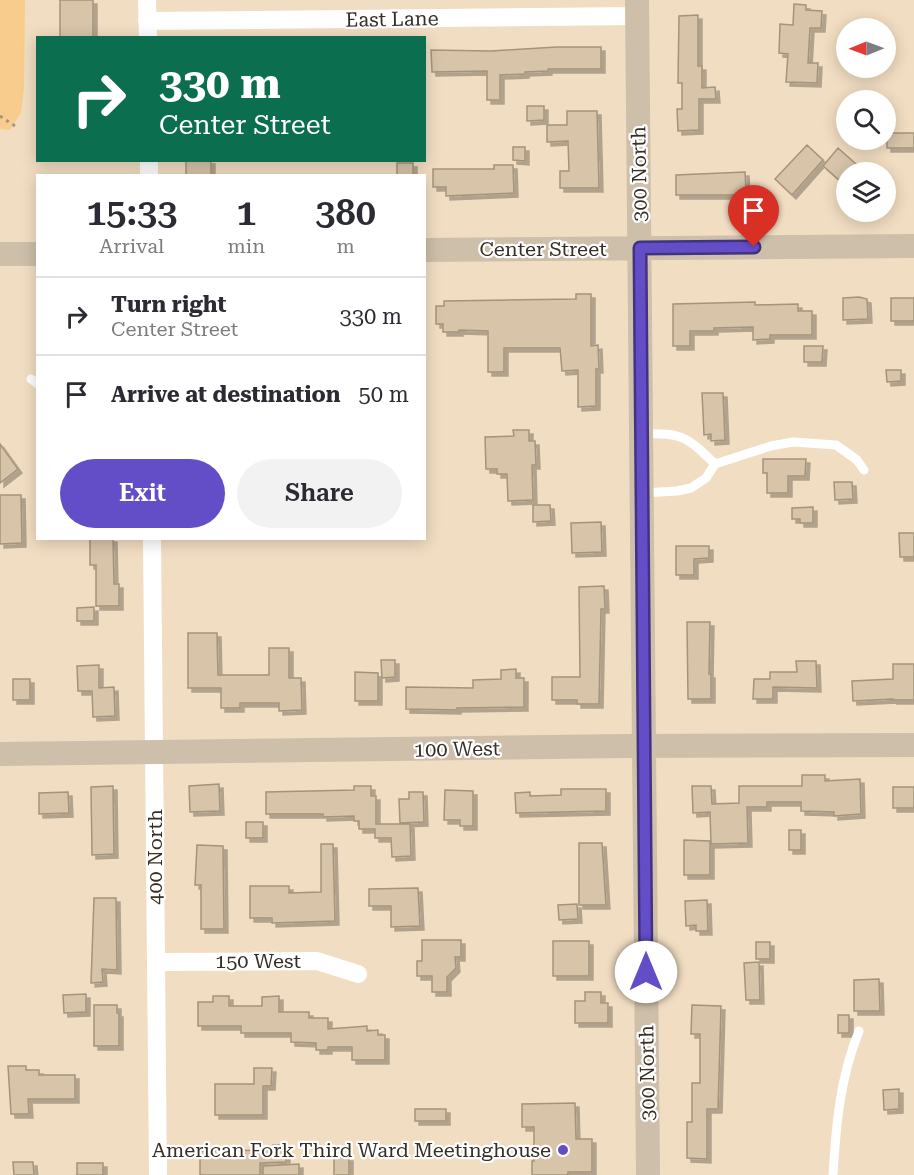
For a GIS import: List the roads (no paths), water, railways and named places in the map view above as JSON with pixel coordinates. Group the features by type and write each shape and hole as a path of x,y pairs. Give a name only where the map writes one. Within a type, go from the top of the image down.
{"street":[{"path":"147,0 148,29"},
{"name":"East Lane","path":"148,29 637,8"},
{"name":"300 North","path":"637,8 648,1175"},
{"name":"Center Street","path":"426,250 914,246"},
{"path":"0,254 36,254"},
{"name":"400 North","path":"152,540 158,1175"},
{"name":"100 West","path":"0,754 914,745"},
{"name":"150 West","path":"156,962 316,961 358,974"}],"lane":[{"path":"642,434 680,435 691,442 715,465"},
{"path":"642,493 691,488 706,478 715,465 771,446 802,442 836,445 857,460 864,470"},
{"path":"833,1175 836,1118 849,1056 859,1031"}],"place":[{"name":"American Fork Third Ward Meetinghouse","path":"563,1150"}]}
